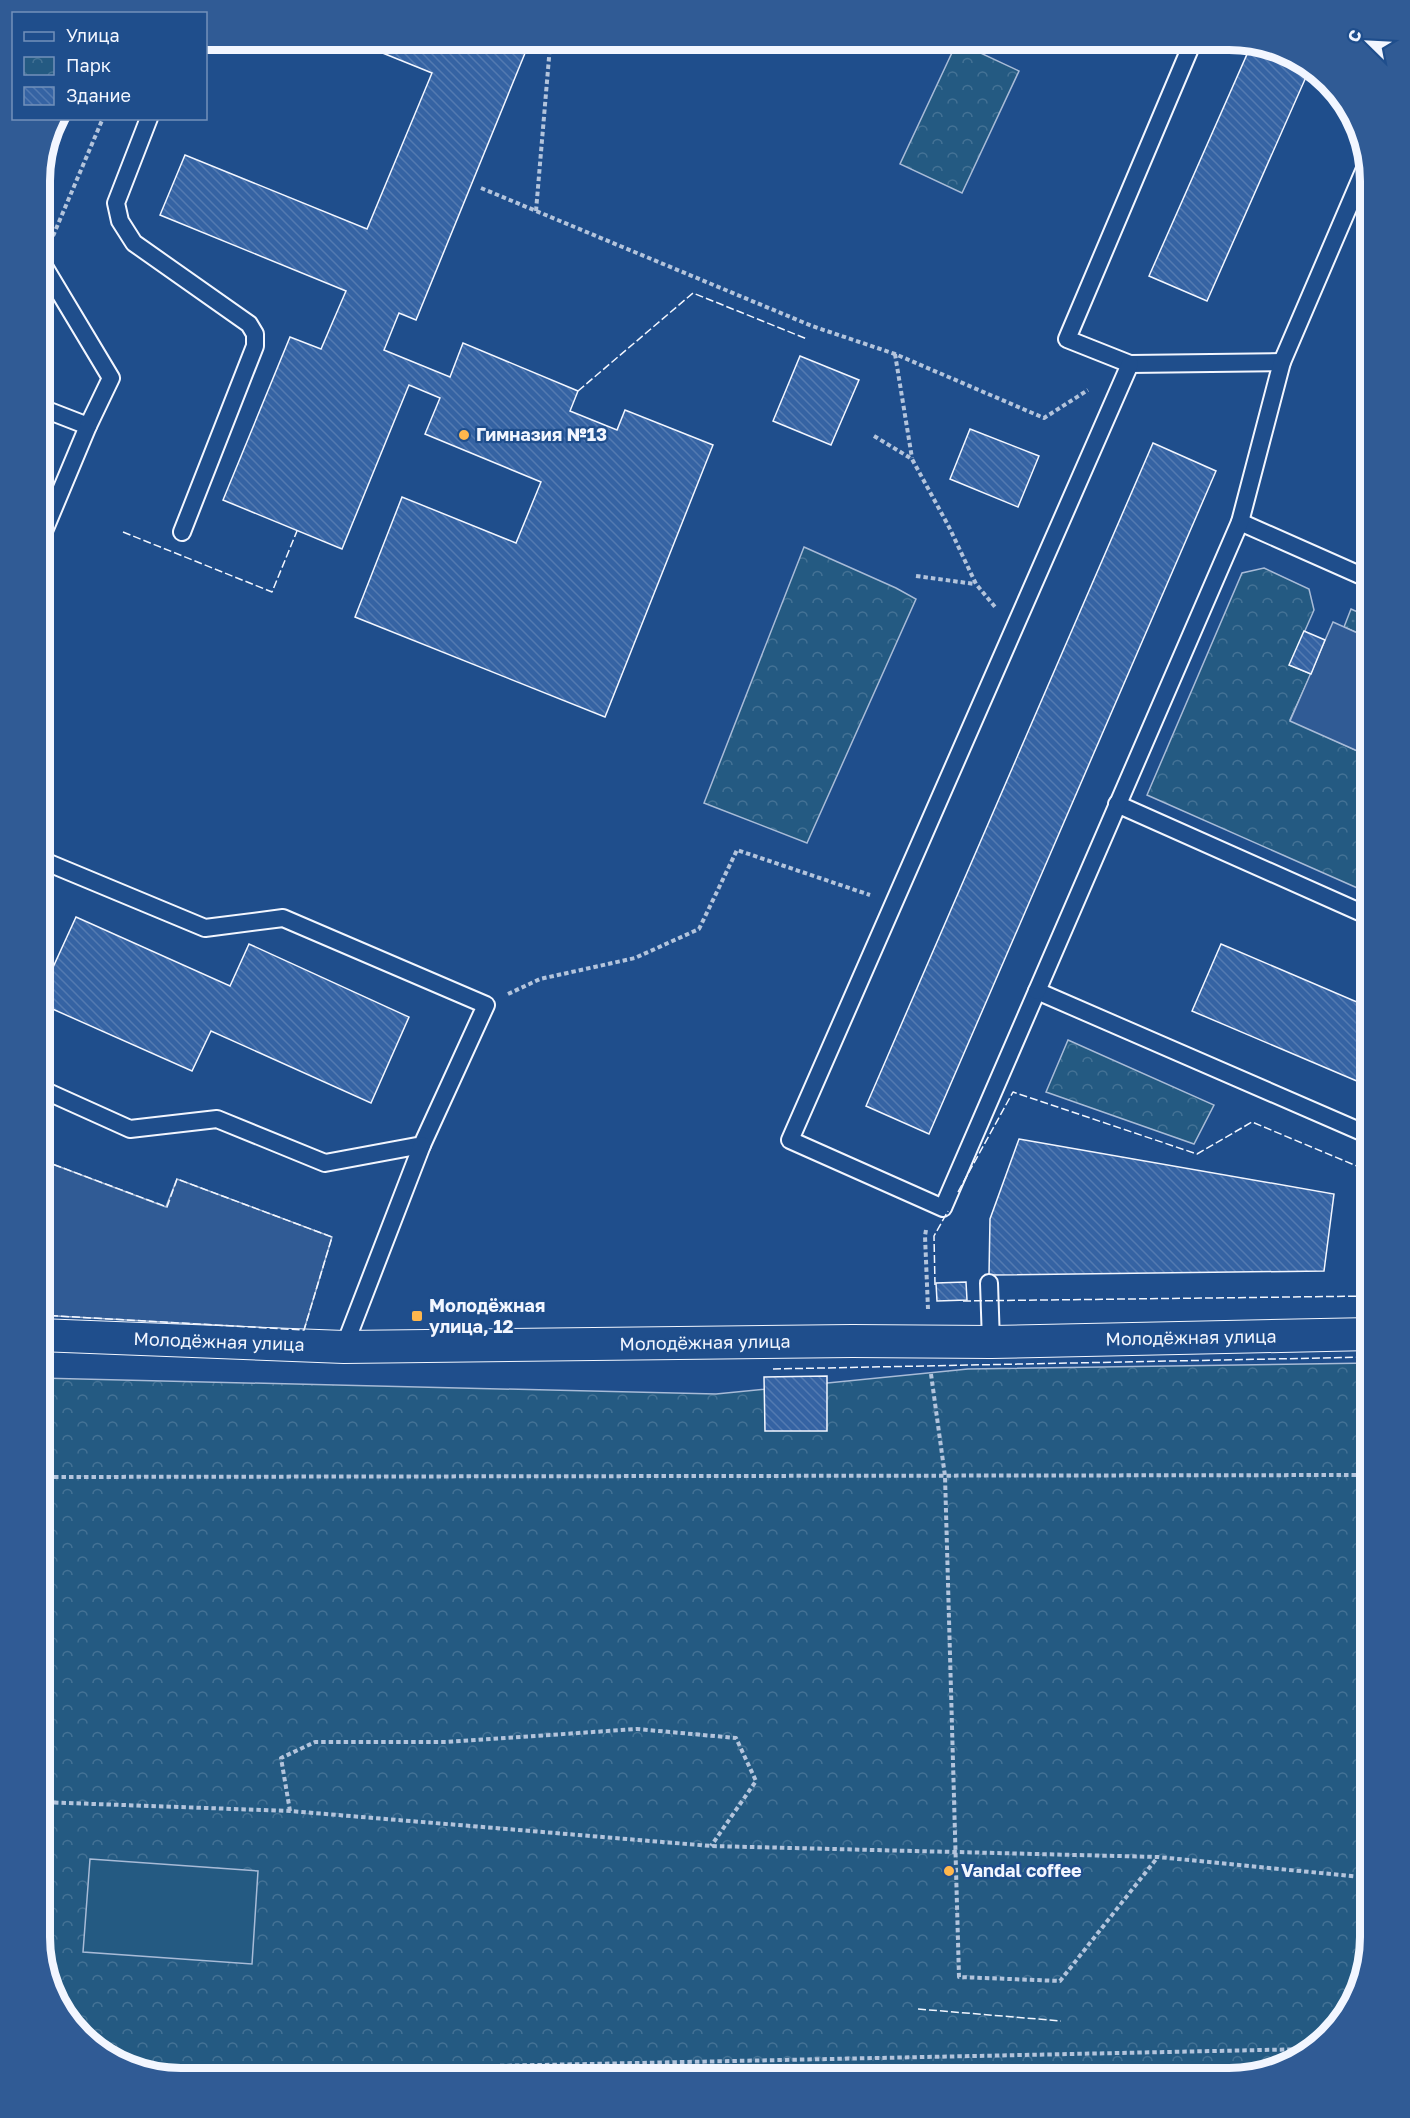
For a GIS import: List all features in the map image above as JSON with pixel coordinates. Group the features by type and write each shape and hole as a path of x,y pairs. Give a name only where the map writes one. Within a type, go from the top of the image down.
{"street":[{"name":"Молодёжная улица","path":"50,1335 344,1347 863,1341 991,1342 1360,1334"}],"lane":[{"path":"1189,50 1067,339 1130,364 1282,362"},
{"path":"148,120 116,203 120,221 134,243 249,324 255,334 255,346 182,532"},
{"path":"1130,364 790,1140 943,1208 1240,522 1282,362 1360,180"},
{"path":"50,276 111,378 50,517"},
{"path":"50,411 88,426"},
{"path":"1240,522 1360,575"},
{"path":"1117,804 1360,912"},
{"path":"50,864 205,928 283,918 486,1005 422,1145 344,1347"},
{"path":"1037,991 1360,1131"},
{"path":"50,1093 130,1129 217,1119 325,1163 422,1145"},
{"path":"989,1283 991,1342"}],"path":[{"path":"536,211 550,50"},
{"path":"50,241 58,229 102,120"},
{"path":"481,188 812,326 895,354 1044,418 1130,364"},
{"path":"895,354 912,459 949,527 976,584 1014,629"},
{"path":"874,436 912,459"},
{"path":"916,576 976,584"},
{"path":"486,1005 540,979 635,958 699,929 737,850 894,903"},
{"path":"929,1318 925,1236 932,1204"},
{"path":"930,1367 945,1476 959,1977 1060,1981 1158,1857"},
{"path":"50,1477 1360,1475"},
{"path":"290,1811 281,1758 315,1742 446,1742 637,1729 736,1738 756,1781 711,1846"},
{"path":"50,1803 290,1811 711,1846 1158,1857 1360,1877"},
{"path":"395,2068 1297,2049"}],"green space":[{"path":"953,50 974,50 1019,71 962,193 900,164"},
{"path":"804,547 916,599 807,843 704,803"},
{"path":"1264,568 1309,589 1314,610 1290,665 1311,674 1290,720 1360,752 1360,889 1147,795 1242,573"},
{"path":"1351,609 1360,613 1360,634 1344,627"},
{"path":"1068,1040 1214,1105 1194,1144 1046,1092"},
{"path":"1360,1363 1359,1955 1351,1988 1343,2003 1322,2030 1309,2041 1280,2059 1247,2067 1229,2068 172,2068 138,2062 123,2055 101,2041 77,2017 59,1988 51,1955 50,1937 50,1378 716,1394 968,1369"},
{"path":"90,1859 258,1871 252,1964 83,1952"}],"shaded area":[{"path":"1333,622 1360,634 1360,752 1290,721"},
{"path":"50,1163 166,1207 177,1179 332,1237 304,1330 50,1316"}],"building":[{"path":"375,50 526,50 416,320 399,313 384,350 450,377 463,343 578,391 570,411 617,430 625,410 713,445 605,717 355,617 402,497 516,543 541,482 425,434 440,398 409,385 342,549 223,500 290,337 321,349 346,291 160,215 185,155 367,229 432,73"},
{"path":"1248,51 1280,59 1307,75 1207,301 1149,276"},
{"path":"800,356 859,380 831,445 773,421"},
{"path":"970,429 1039,456 1018,507 950,479"},
{"path":"1153,443 1216,471 929,1134 866,1106"},
{"path":"1304,631 1325,640 1311,674 1289,665"},
{"path":"76,917 230,986 249,944 409,1017 371,1103 211,1031 192,1071 50,1008 50,974"},
{"path":"1221,944 1360,1003 1360,1082 1192,1011"},
{"path":"1019,1139 1334,1194 1324,1271 989,1275 990,1219"},
{"path":"966,1282 967,1300 937,1301 936,1283"},
{"path":"827,1376 827,1431 765,1431 764,1377"}],"fence":[{"path":"578,391 693,293 807,339"},
{"path":"123,532 272,592 297,531"},
{"path":"958,1192 1013,1092 1197,1154 1252,1122 1360,1167"},
{"path":"50,1163 167,1207 177,1179 332,1237 304,1330 50,1316"},
{"path":"935,1285 934,1236 948,1211"},
{"path":"963,1301 1360,1296"},
{"path":"773,1369 1360,1357"},
{"path":"918,2009 1061,2021"}],"place":[{"name":"Гимназия №13","path":"464,435"},
{"name":"Молодёжная улица, 12","path":"417,1316"},
{"name":"Vandal coffee","path":"949,1871"}]}
